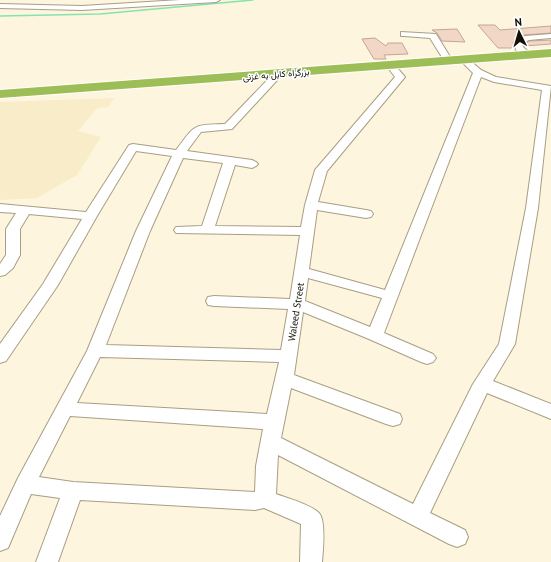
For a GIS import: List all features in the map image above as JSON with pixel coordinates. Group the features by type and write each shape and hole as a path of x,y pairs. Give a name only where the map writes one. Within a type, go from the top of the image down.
{"highway":[{"name":"بزرگراه کابل به غزنی","path":"0,94 551,53"}],"street":[{"path":"0,6 82,8 216,0"},
{"path":"404,34 433,36 448,60"},
{"path":"527,54 519,48 518,44 520,40 525,38 551,36"},
{"path":"416,517 482,384 507,344 532,208 549,89 494,79 478,72 463,59"},
{"name":"Waleed Street","path":"265,499 266,466 270,442 289,356 312,205 321,170 400,77 390,65"},
{"path":"375,335 478,72"},
{"path":"0,541 26,484 95,351 143,231 179,154 197,130 202,128 228,127 278,74"},
{"path":"0,357 50,285 132,147 252,164"},
{"path":"207,230 230,161"},
{"path":"312,205 366,214"},
{"path":"0,208 90,216"},
{"path":"0,272 8,265 7,254 13,229 25,210"},
{"path":"181,230 308,231"},
{"path":"302,272 391,296"},
{"path":"214,301 297,304 375,335 427,358"},
{"path":"95,351 289,356"},
{"path":"284,378 393,419"},
{"path":"482,384 551,412"},
{"path":"66,409 275,422"},
{"path":"270,442 457,537"},
{"path":"26,484 73,491 255,501 265,499 305,515 312,520 311,562"},
{"path":"47,562 73,491"}],"shaded area":[{"path":"114,98 108,107 97,108 78,131 101,137 77,175 37,198 0,200 0,102"}],"building":[{"path":"478,25 495,25 500,30 551,26 551,33 524,35 517,38 513,42 514,48 498,48"},
{"path":"457,29 465,42 442,41 437,33 432,30"},
{"path":"375,38 386,46 388,43 402,43 408,54 384,55 386,59 374,59 362,39"},
{"path":"551,40 551,44 524,46 524,44 529,41"}],"waterway":[{"path":"0,16 100,14 253,0"}]}
